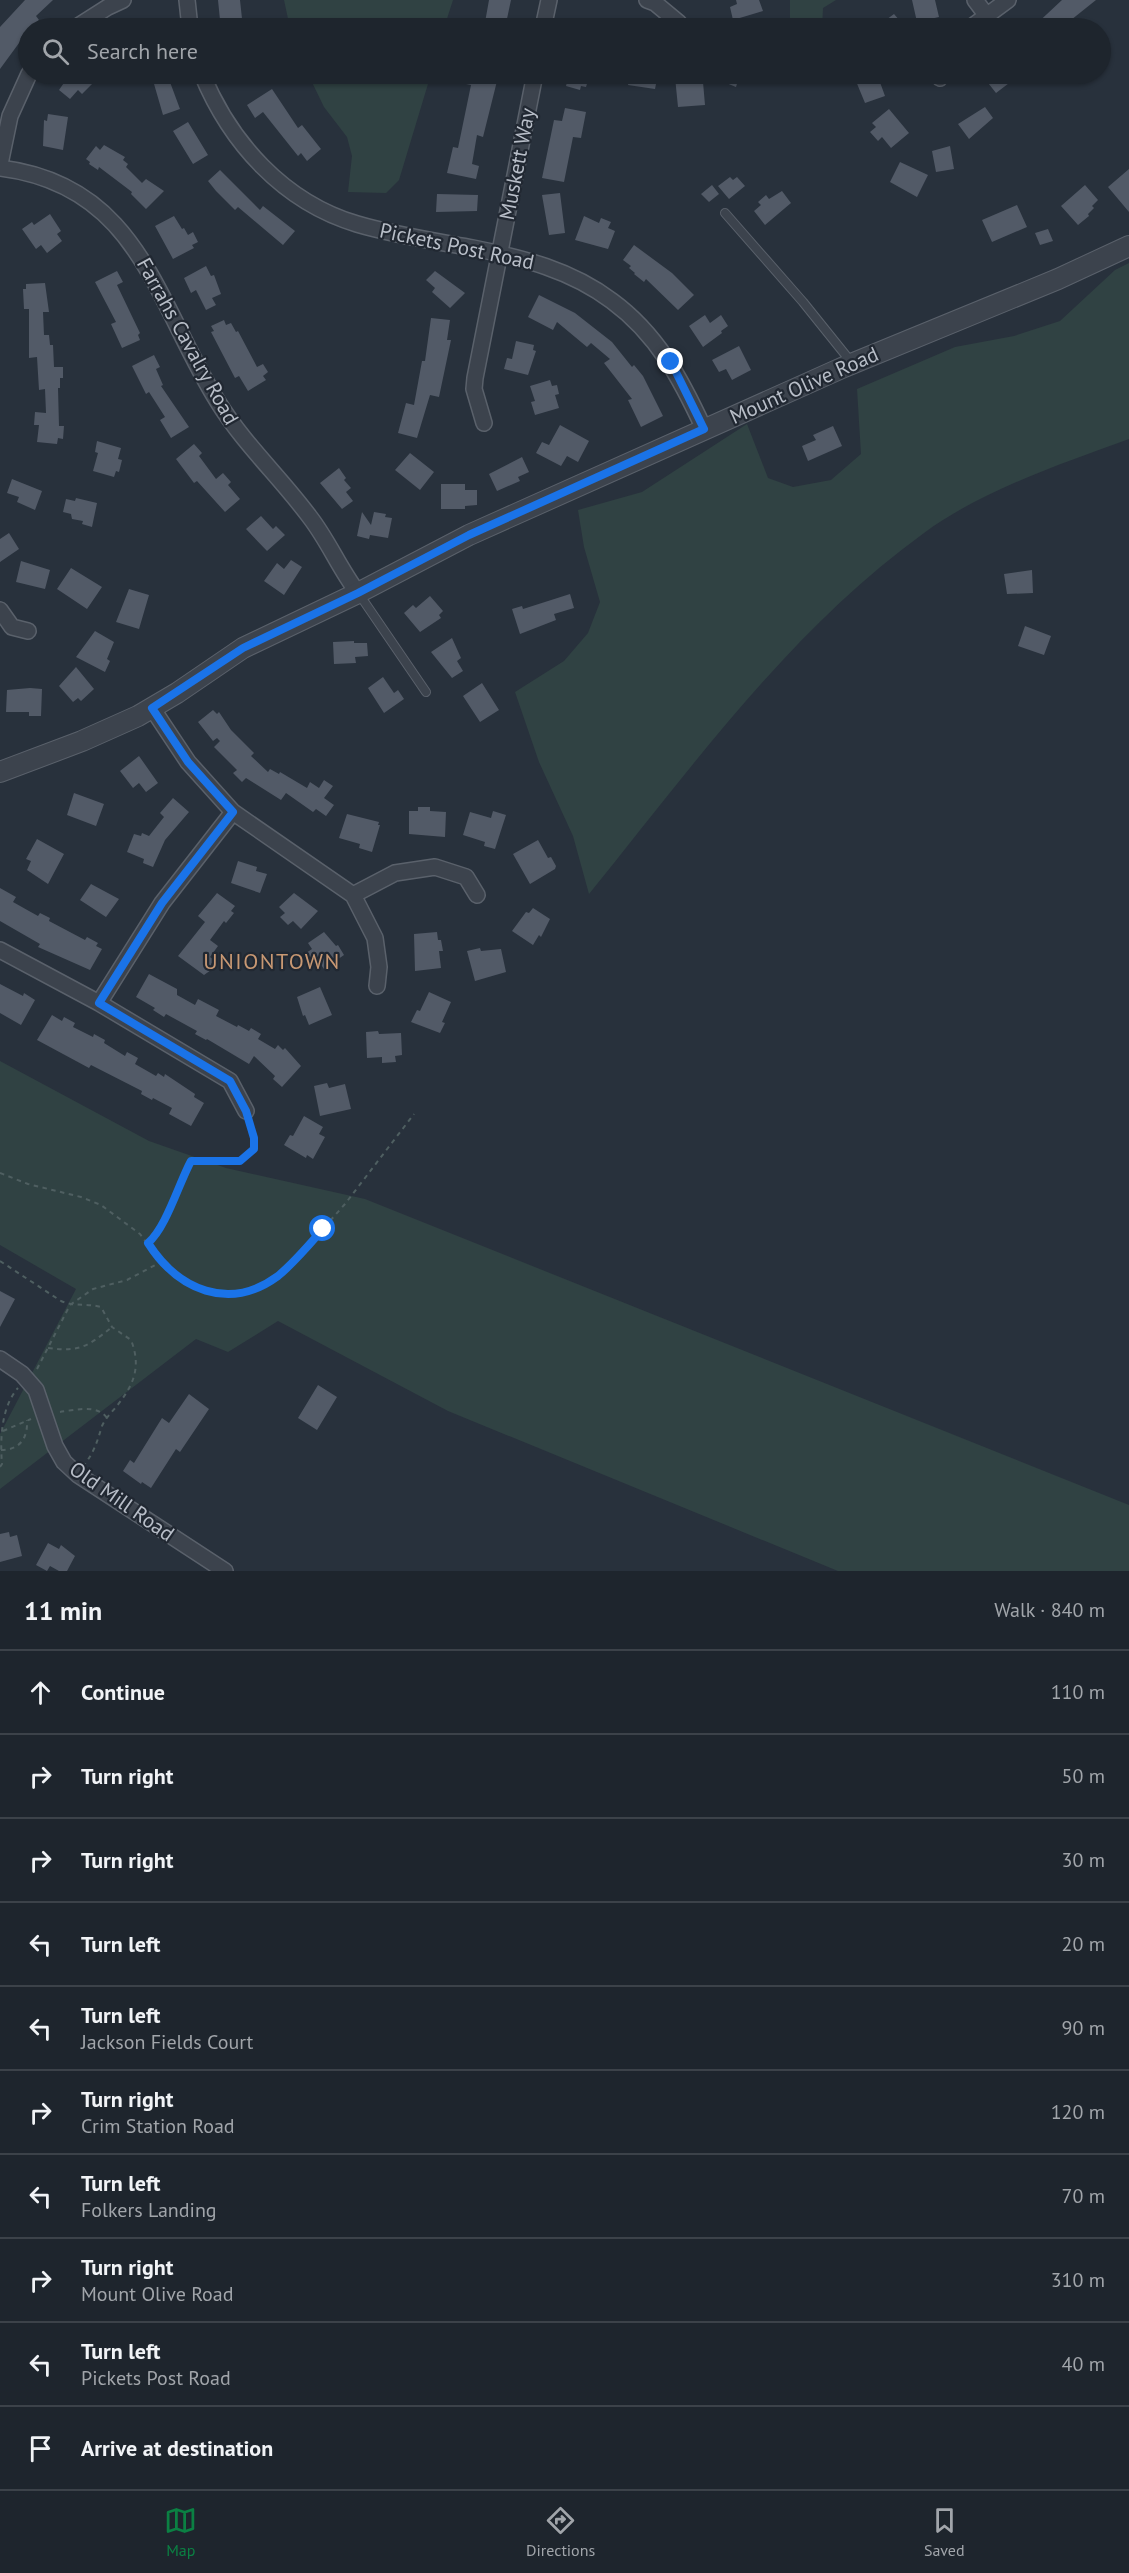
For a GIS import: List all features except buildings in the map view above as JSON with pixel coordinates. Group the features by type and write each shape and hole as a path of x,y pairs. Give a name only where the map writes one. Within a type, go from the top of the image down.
{"street":[{"path":"91,18 123,0"},
{"path":"187,0 189,18"},
{"path":"545,18 549,0"},
{"path":"647,0 655,3 673,18"},
{"path":"975,0 987,16"},
{"path":"984,18 1008,0"},
{"path":"0,166 10,116 24,84"},
{"name":"Pickets Post Road","path":"207,84 223,118 241,143 277,180 305,200 355,223 500,254 567,274 596,290 626,312 651,336 671,362 704,429"},
{"name":"Muskett Way","path":"484,423 474,389 475,378 532,84"},
{"name":"Farrahs Cavalry Road","path":"0,166 35,174 53,181 92,205 127,237 151,272 192,357 219,403 246,441 309,516 338,565 358,593"},
{"name":"Mount Olive Road","path":"0,772 82,741 152,708 243,648 358,593 469,535 852,363 1058,279 1129,246"},
{"path":"0,610 12,627 28,631"},
{"path":"152,708 188,762 233,812 353,895 375,938 379,967 376,986"},
{"path":"99,1003 162,903 233,812"},
{"path":"353,895 395,873 435,867 466,878 477,895"},
{"path":"0,950 99,1003 230,1081 246,1111"},
{"name":"Old Mill Road","path":"0,1359 36,1390 55,1446 64,1462 78,1475 225,1571"}],"lane":[{"path":"725,213 803,302 852,363"},
{"path":"358,593 426,692"}],"path":[{"path":"148,1243 154,1238 164,1221 191,1161 240,1161 254,1149 254,1138 246,1111"},
{"path":"0,1173 28,1184 81,1197 101,1205 148,1243 161,1262 185,1282 216,1294 231,1294 264,1284 290,1266 323,1229 414,1114"},
{"path":"0,1261 70,1305 90,1304 101,1307 112,1327 131,1340 137,1360 136,1376 130,1390 107,1418 97,1446 78,1475"},
{"path":"1,1465 3,1431 10,1398 38,1368 70,1305 93,1289 127,1280 161,1262"},
{"path":"48,1348 73,1349 88,1346 112,1327"},
{"path":"3,1431 27,1419 88,1409 101,1411 107,1418"},
{"path":"1,1450 11,1450 23,1441 27,1419"}],"shaded area":[{"path":"284,0 453,0 447,18 288,18"},
{"path":"790,0 836,0 823,8 822,18 790,18"},
{"path":"313,84 428,84 399,180 386,193 348,192 352,156 347,137 324,107"},
{"path":"1129,263 1129,439 996,491 924,533 875,571 786,656 745,702 589,894 573,836 539,762 515,692 564,661 588,633 600,602 584,547 578,510 642,492 747,424 768,478 793,487 831,480 861,454 857,389 955,347 1014,336 1060,321 1115,270"},
{"path":"0,1061 149,1141 226,1168 365,1199 1129,1505 1129,1571 838,1571 448,1411 278,1321 228,1352 196,1339 0,1489 0,1434 76,1289 0,1245"}],"district":[{"name":"UNIONTOWN","path":"272,961"}],"route":[{"path":"323,1229 290,1266 277,1276 264,1284 231,1294 216,1294 185,1282 169,1271 148,1243 157,1234 164,1221 191,1161 240,1161 254,1149 254,1138 246,1111 230,1081 99,1003 162,903 233,812 188,762 152,708 243,648 358,593 469,535 704,429 671,362"}]}
